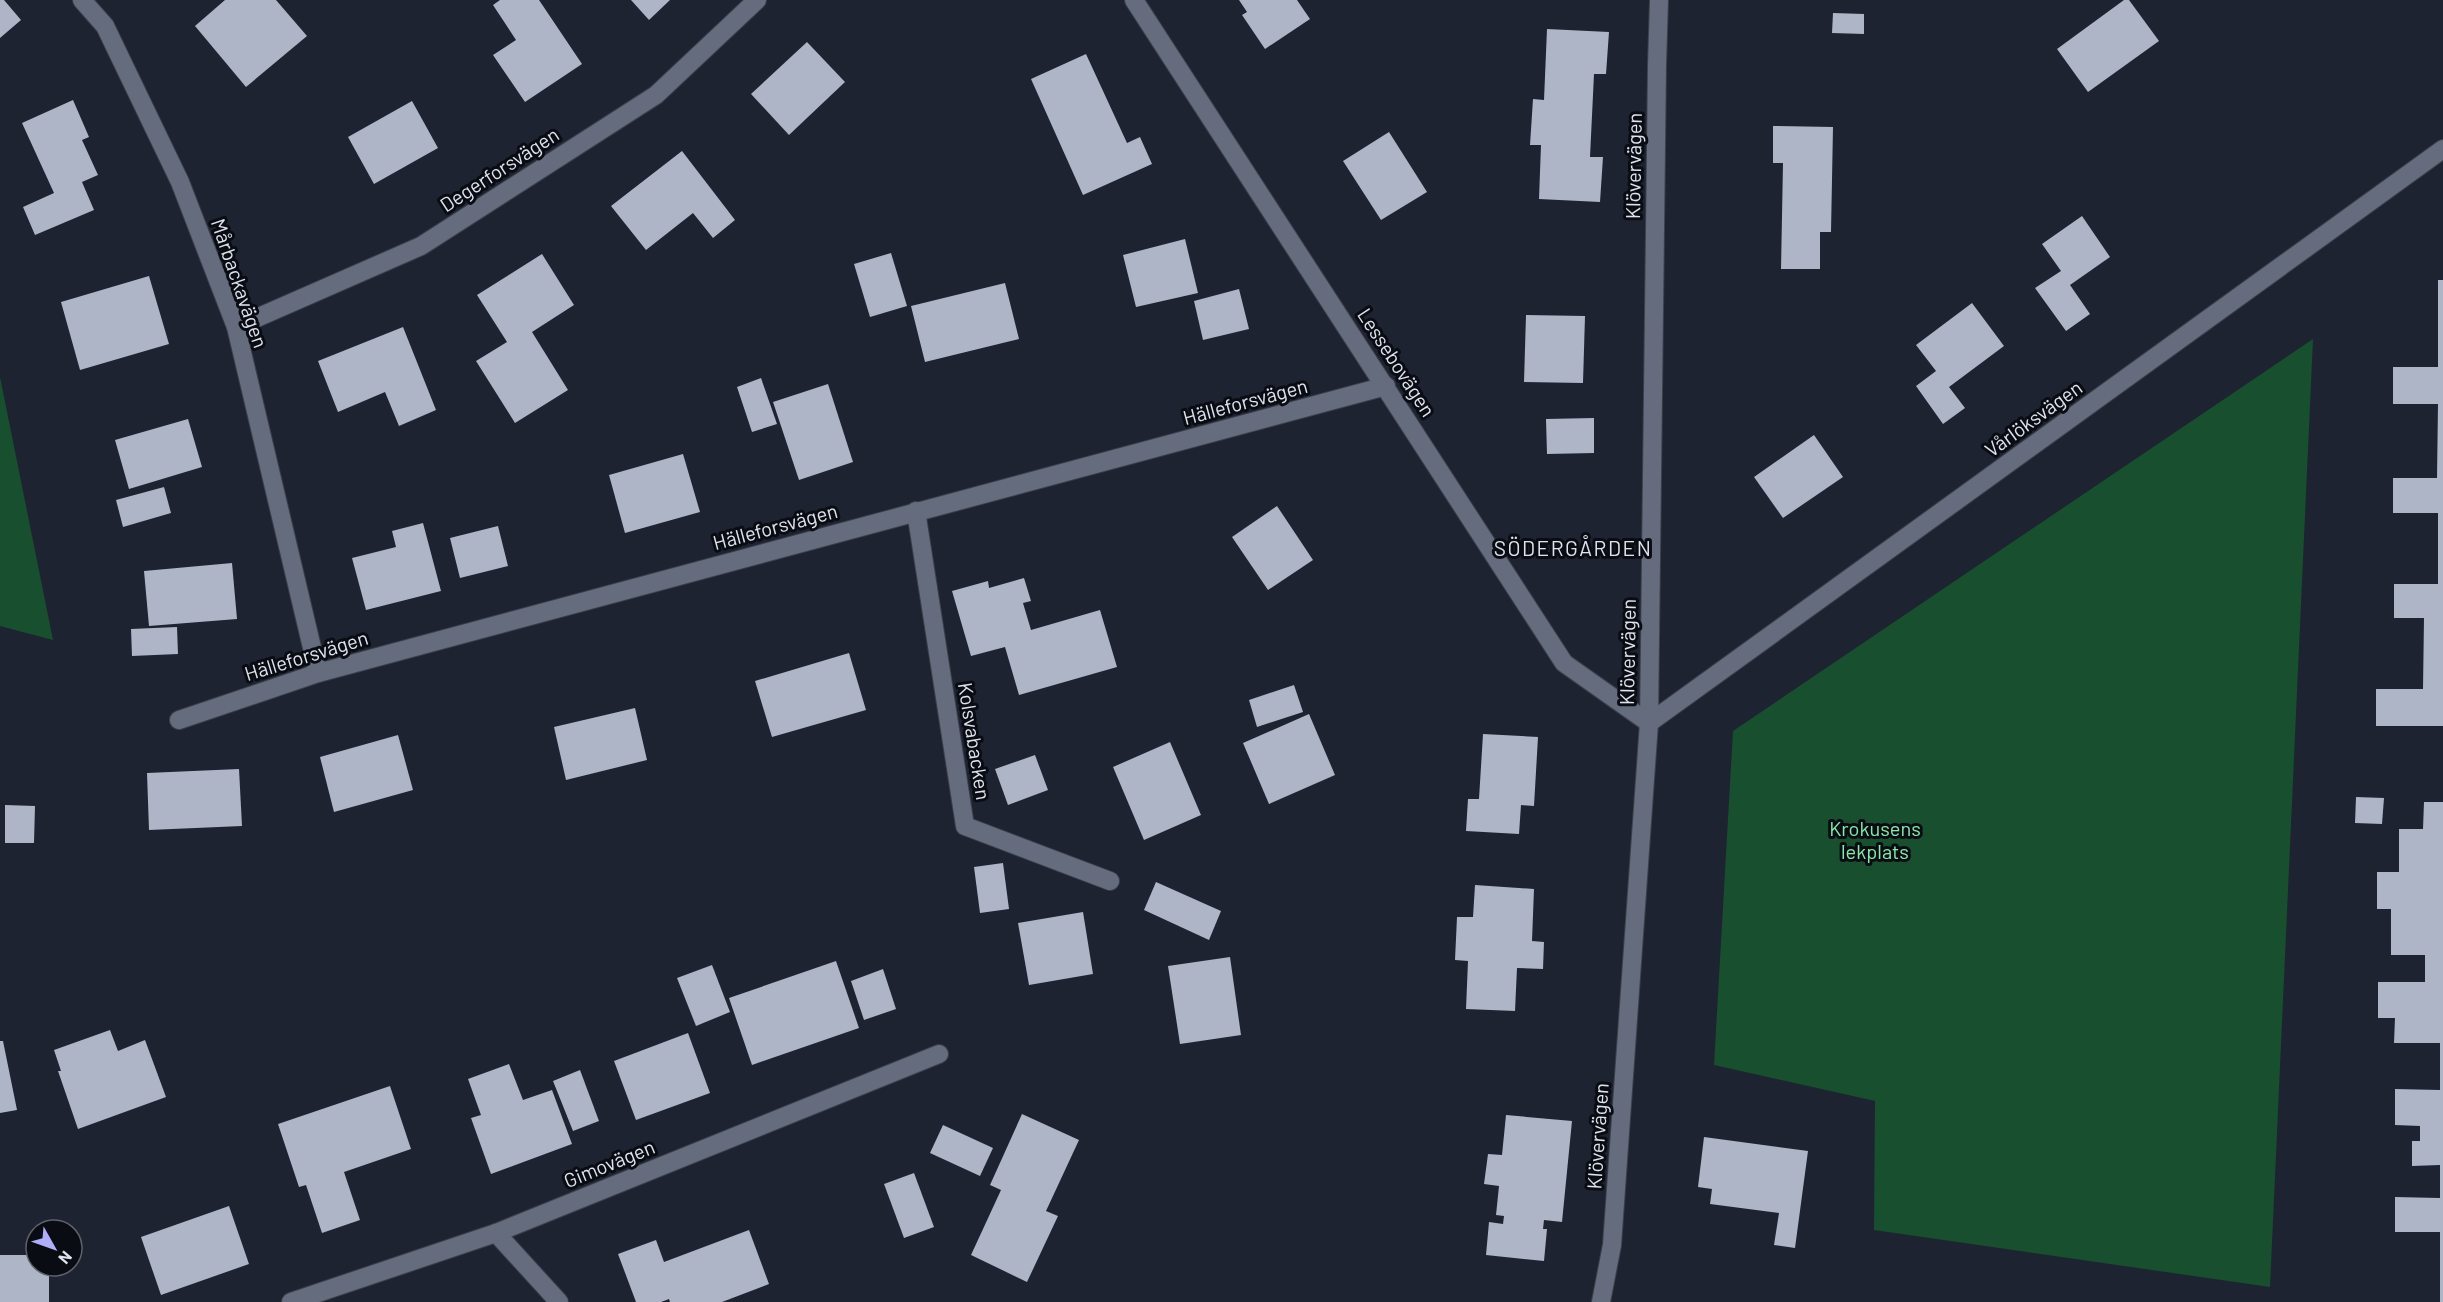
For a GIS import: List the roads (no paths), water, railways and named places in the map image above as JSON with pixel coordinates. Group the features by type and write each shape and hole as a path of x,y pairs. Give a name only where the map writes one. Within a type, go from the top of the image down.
{"street":[{"name":"Mårbackavägen","path":"82,0 105,26 180,182 236,327 318,672"},
{"name":"Degerforsvägen","path":"236,327 431,239 656,95 757,0"},
{"name":"Lessebovägen","path":"1134,0 1564,663 1649,723"},
{"name":"Klövervägen","path":"1601,1302 1612,1245 1649,723 1659,0"},
{"name":"Vårlöksvägen","path":"1649,723 2443,149"},
{"name":"Hälleforsvägen","path":"179,720 318,672 1386,386"},
{"name":"Kolsvabacken","path":"916,511 965,826 1110,881"},
{"name":"Gimovägen","path":"291,1302 496,1233 939,1054"},
{"path":"496,1233 560,1302"}],"district":[{"name":"SÖDERGÅRDEN","path":"1573,547"}],"park label":[{"name":"Krokusens lekplats","path":"1875,840"}]}
